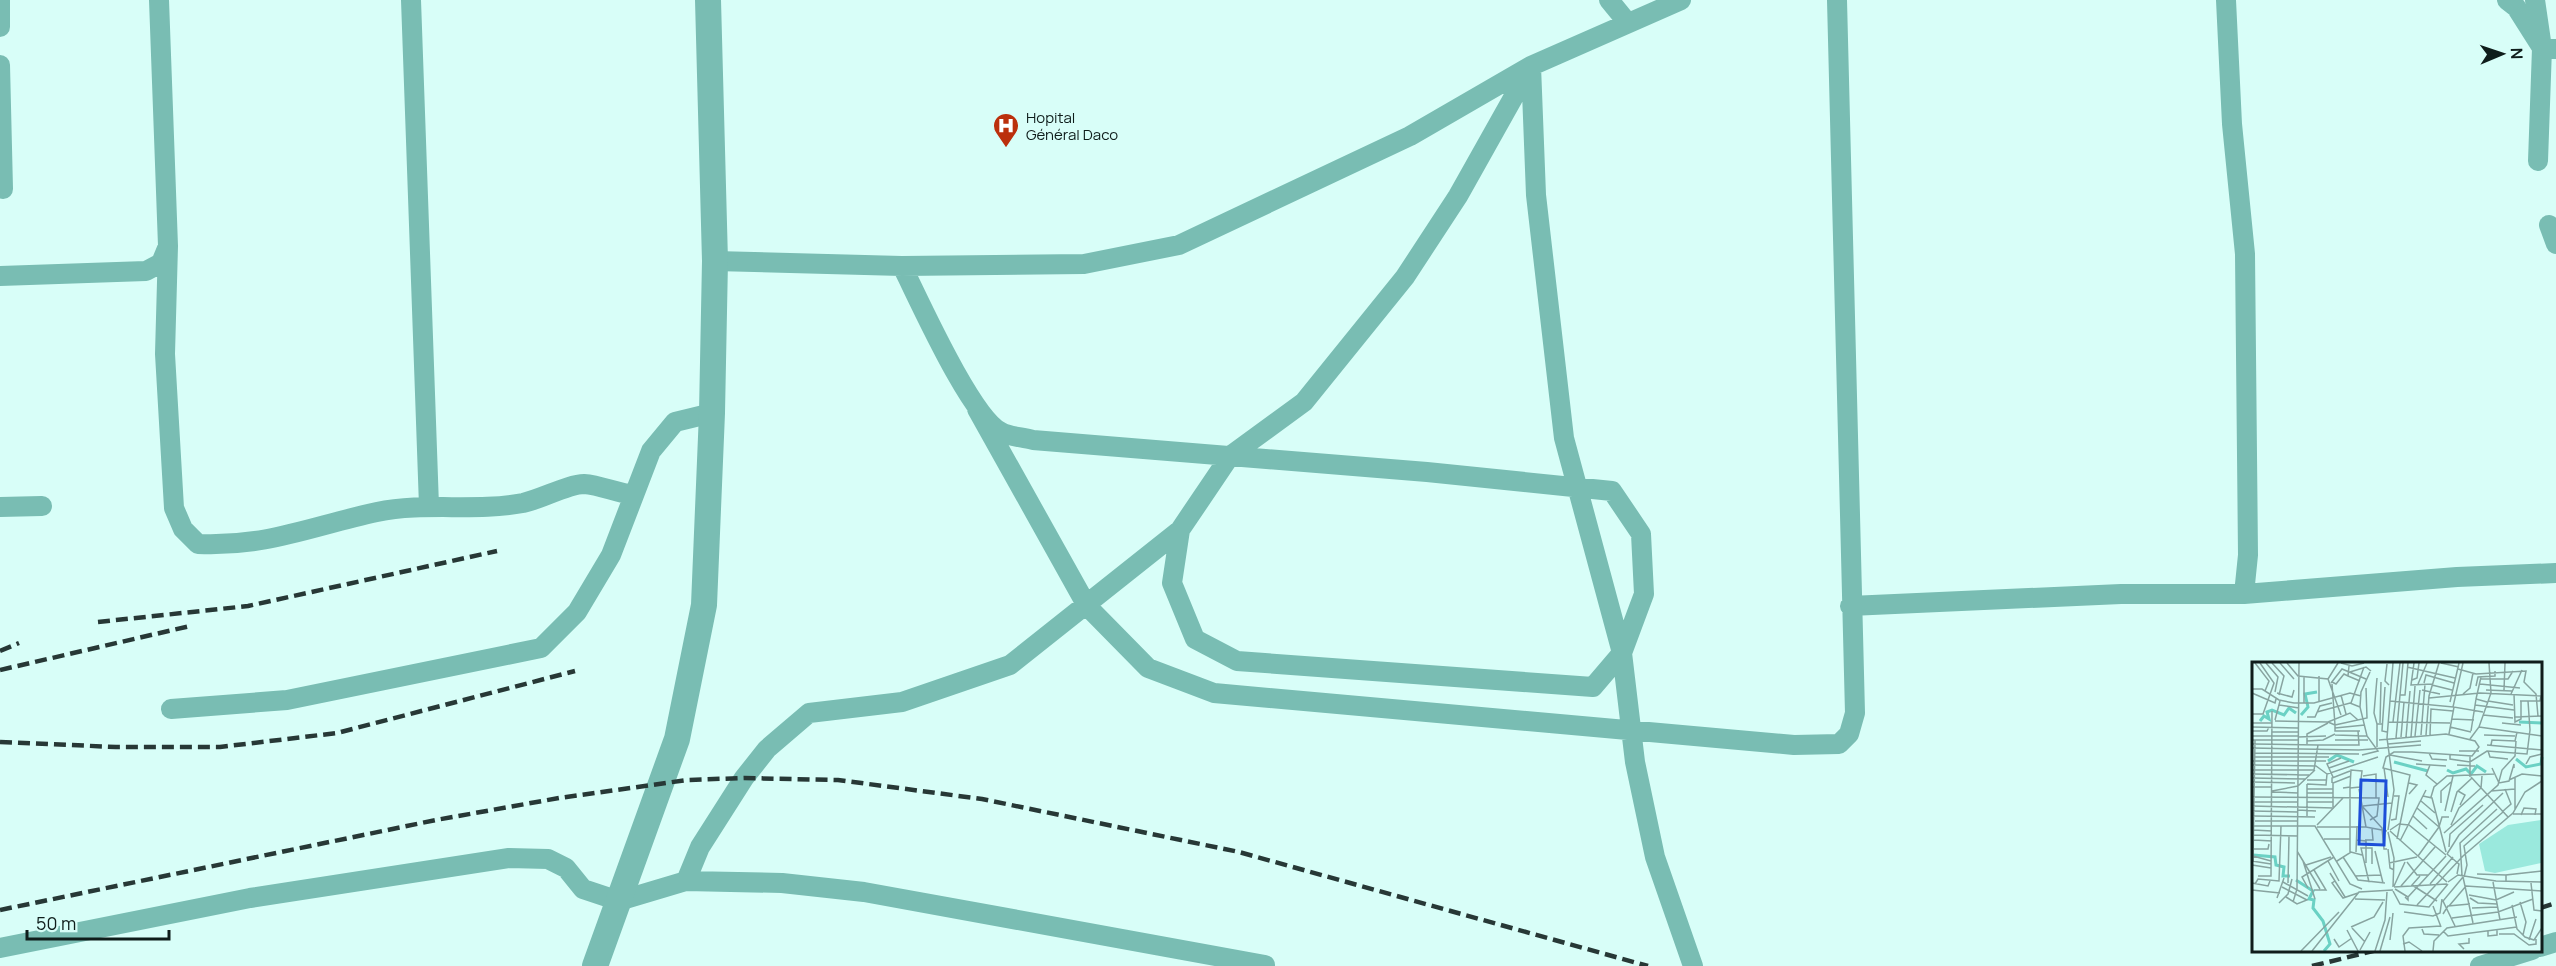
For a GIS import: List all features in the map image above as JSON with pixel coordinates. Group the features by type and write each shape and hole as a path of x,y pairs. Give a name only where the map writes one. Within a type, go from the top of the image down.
{"street":[{"path":"0,0 0,27"},
{"path":"159,0 168,246 165,354 174,508 183,529 198,544 230,545 283,538 378,512 429,506 478,508 523,503 585,484 633,495"},
{"path":"411,0 429,506"},
{"path":"596,966 677,739 702,616 712,413 715,261 708,0"},
{"path":"1609,0 1627,22"},
{"path":"715,261 902,266 1084,264 1179,245 1401,140 1532,66 1681,0"},
{"path":"902,266 950,362 1086,606 1148,668 1214,693 1794,745 1839,744 1849,734 1855,713 1850,606 1837,0"},
{"path":"2226,0 2232,124 2245,254 2248,555 2244,594"},
{"path":"2507,0 2516,7 2549,48"},
{"path":"2535,0 2549,48 2538,161"},
{"path":"0,65 3,189"},
{"path":"686,880 700,847 744,777 767,749 809,713 902,702 1010,665 1180,530 1230,456 1304,402 1405,277 1458,196 1532,66"},
{"path":"1532,66 1536,195 1564,438 1622,653 1631,730 1655,857 1693,966"},
{"path":"2549,225 2556,244"},
{"path":"0,276 146,271 161,263 168,246"},
{"path":"977,409 1000,432 1033,440 1577,486 1612,491 1641,534 1644,594 1622,653 1593,687 1237,661 1195,639 1172,582 1180,530"},
{"path":"171,709 287,700 541,648 577,612 611,555 651,451 675,422 712,413"},
{"path":"0,507 42,506"},
{"path":"1850,606 2121,594 2244,594 2457,577 2556,573"},
{"path":"0,948 250,898 509,858 548,859 566,868 583,890 620,901 686,880 782,883 864,892 1265,965"},
{"path":"2541,947 2556,942"},
{"path":"2480,966 2529,951"}],"railway":[{"path":"98,622 248,606 497,551"},
{"path":"0,670 190,626"},
{"path":"0,651 19,643"},
{"path":"0,742 116,747 220,747 337,733 575,671"},
{"path":"0,910 436,820 559,798 687,780 744,778 838,780 982,799 1239,852 1648,966"},
{"path":"2541,908 2556,903"},
{"path":"2312,966 2373,951"}],"place":[{"name":"Hopital Général Daco","path":"1006,149"}]}
